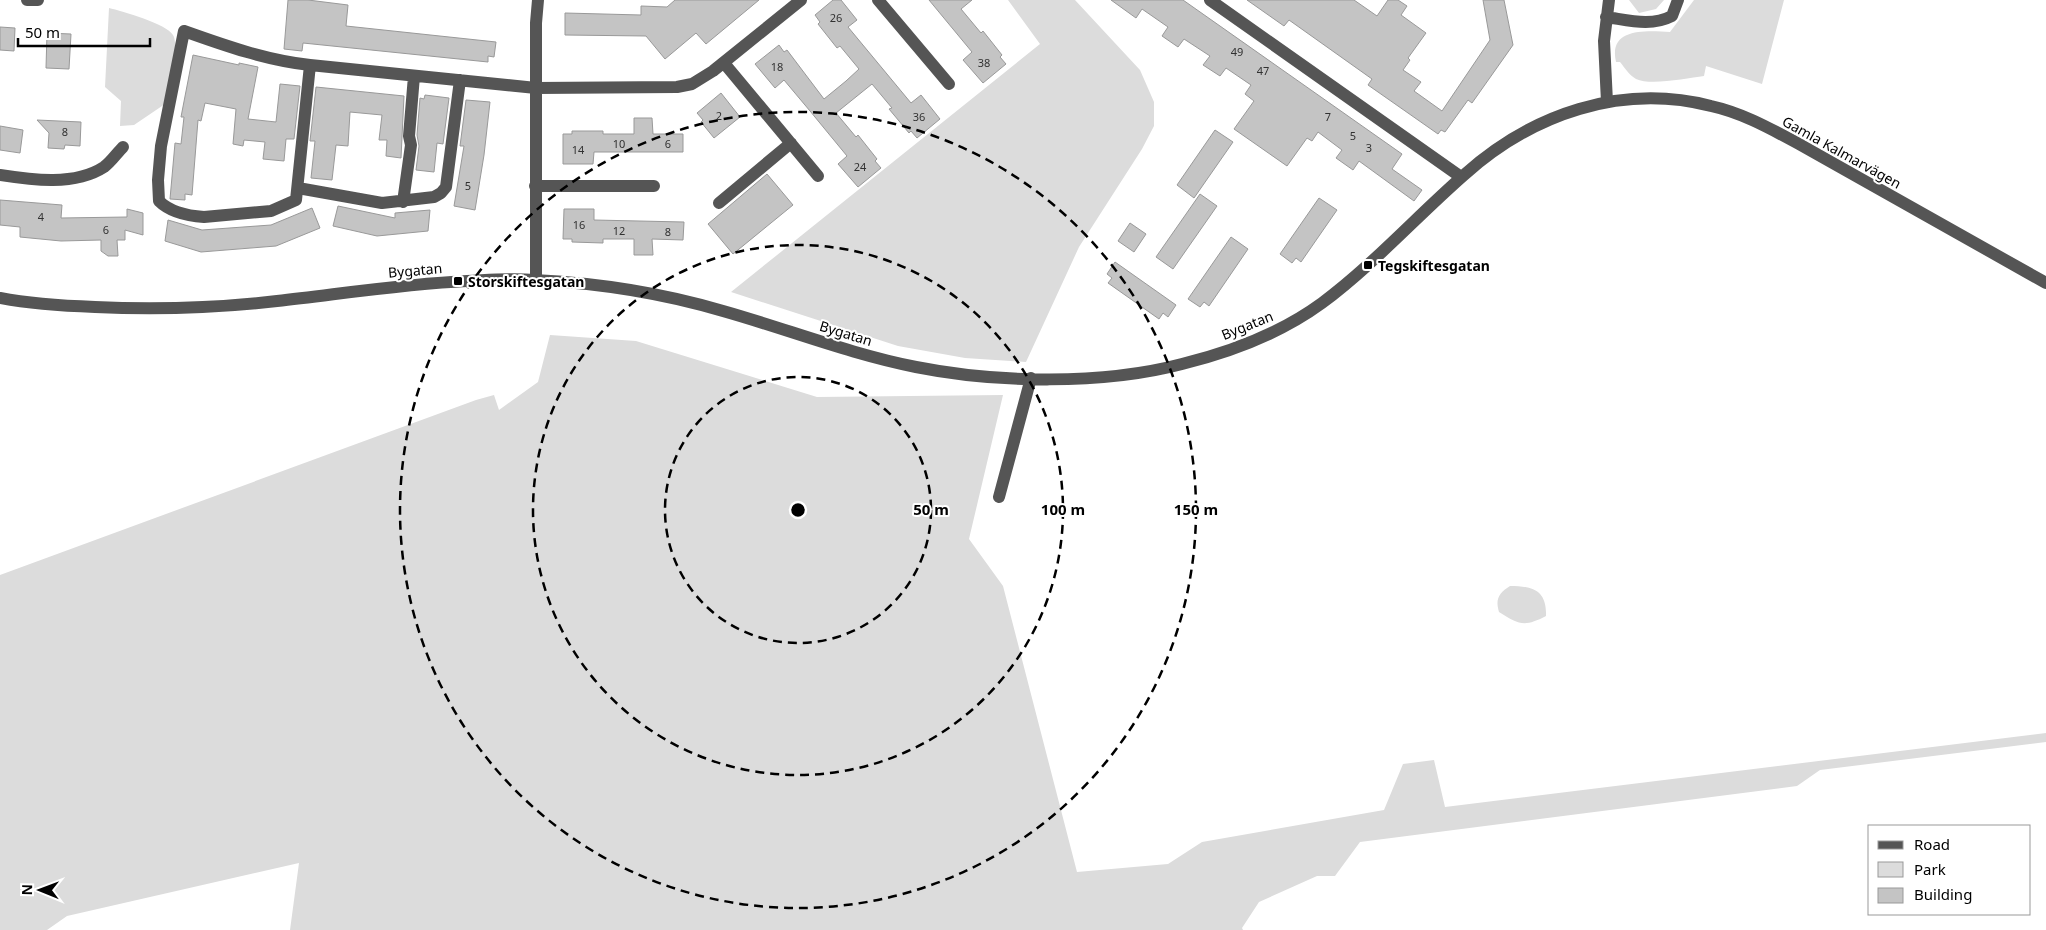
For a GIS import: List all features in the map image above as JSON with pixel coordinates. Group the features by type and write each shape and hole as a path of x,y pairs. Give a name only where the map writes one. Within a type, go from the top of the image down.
{"street":[{"path":"27,0 38,0"},
{"path":"536,280 535,186 538,0"},
{"path":"310,65 296,200 271,211 204,217 195,217 166,208 159,201 157,190 162,146 184,31 238,51 279,62 310,65 414,76 536,88 685,86 701,80 724,63 801,0"},
{"path":"878,0 949,84"},
{"path":"1210,0 1462,177"},
{"path":"1607,102 1604,66 1606,17 1609,0"},
{"path":"1606,17 1642,23 1662,21 1672,16 1678,0"},
{"path":"724,63 818,176"},
{"path":"403,202 411,145 409,136 414,76"},
{"path":"298,188 382,203 434,197 441,193 446,187 460,80"},
{"name":"Gamla Kalmarvägen","path":"1607,102 1656,98 1686,100 1716,106 1740,115 1799,144 2046,283"},
{"name":"Bygatan","path":"0,298 73,306 149,309 211,308 394,286 506,279 536,280 635,291 697,304 875,358 945,373 1031,378 1080,378 1127,375 1172,366 1232,349 1278,330 1320,305 1386,251 1462,177 1500,147 1535,125 1580,108 1607,102"},
{"path":"719,203 791,143"},
{"path":"0,174 38,179 77,177 92,173 105,166 123,147"},
{"path":"535,186 654,186"},
{"path":"999,497 1031,378"}],"green space":[{"path":"1008,0 1075,0 1140,70 1154,102 1154,126 1142,149 1079,247 1026,362 965,358 898,346 731,292 1040,44"},
{"path":"1629,0 1664,0 1656,9 1639,13"},
{"path":"1694,0 1784,0 1762,84 1706,66 1704,76 1660,82 1643,81 1631,76 1620,62 1616,62 1615,51 1618,42 1624,37 1641,32 1670,32"},
{"path":"109,8 144,18 162,27 173,35 175,41 173,68 165,104 134,125 120,126 121,101 105,87"},
{"path":"550,335 636,341 817,397 1003,395 969,539 1003,586 1077,872 1168,864 1202,842 1384,810 1403,764 1434,760 1445,807 2046,733 2046,742 1820,770 1797,786 1360,842 1335,876 1317,876 1259,902 1242,928 1243,930 290,930 299,863 67,916 47,930 0,930 0,575 476,400 494,395 499,410 538,382"},
{"path":"1510,586 1525,587 1537,591 1544,600 1546,616 1533,622 1522,623 1512,620 1499,612 1497,603 1499,597"}],"building":[{"path":"288,0 308,0 348,5 346,26 496,42 494,57 488,56 488,62 303,43 302,51 284,49"},
{"path":"675,0 759,0 706,44 696,33 665,59 646,36 565,35 565,13 641,15 641,6 667,7"},
{"path":"833,0 841,0 857,20 848,27 911,103 921,95 940,119 917,138 911,131 909,133 889,109 892,108 872,84 836,113 856,137 858,135 877,159 875,161 881,168 858,187 838,164 847,156 810,111 784,80 775,88 755,64 779,45 784,52 787,50 824,99 846,81 859,69 840,46 837,48 818,24 820,22 815,15"},
{"path":"929,0 972,0 961,9 981,33 983,31 1002,55 1000,57 1006,64 983,83 963,60 972,52"},
{"path":"1111,0 1183,0 1402,154 1392,169 1422,190 1414,201 1359,161 1353,170 1336,158 1342,150 1318,132 1312,141 1307,138 1287,166 1234,129 1254,101 1245,94 1251,85 1226,68 1220,76 1203,65 1210,56 1184,39 1178,47 1162,36 1168,27 1142,9 1136,18"},
{"path":"1247,0 1354,0 1377,16 1388,0 1398,0 1407,6 1401,15 1426,33 1408,58 1410,60 1403,70 1421,82 1414,91 1442,111 1490,40 1483,0 1504,0 1513,45 1472,103 1468,100 1445,132 1441,130 1438,134 1368,85 1372,79 1289,20 1284,26"},
{"path":"0,27 15,28 14,51 0,50"},
{"path":"47,33 71,34 69,69 46,68"},
{"path":"193,55 258,67 248,119 276,122 280,84 300,86 294,139 286,139 284,161 263,159 265,142 244,140 243,146 233,144 236,109 205,103 201,121 198,120 192,195 185,194 185,200 170,199 175,143 181,144 184,117 181,117"},
{"path":"316,87 404,96 401,158 386,156 387,140 379,140 382,115 350,112 348,146 336,145 332,180 311,178 315,141 310,141"},
{"path":"721,93 740,117 714,138 701,122 703,120 697,113"},
{"path":"425,95 449,98 443,144 437,143 434,172 416,170 419,146 417,135 420,98 424,99"},
{"path":"466,100 490,102 475,210 454,206 464,146 460,146"},
{"path":"634,118 652,118 653,134 683,134 683,152 594,152 593,164 563,164 563,134 572,134 572,131 603,131 603,134 634,134"},
{"path":"37,120 81,122 80,146 65,145 64,149 48,148 49,133"},
{"path":"0,126 23,130 20,153 0,150"},
{"path":"1215,130 1233,142 1194,198 1177,185"},
{"path":"767,174 793,205 733,254 708,224"},
{"path":"1200,194 1217,206 1173,269 1156,257"},
{"path":"1319,198 1337,210 1301,262 1296,258 1292,263 1280,254"},
{"path":"0,200 62,205 61,218 127,217 127,209 143,213 143,235 125,230 125,240 117,240 118,256 108,256 101,251 101,240 61,241 20,237 20,227 0,225"},
{"path":"338,206 395,218 395,213 430,210 428,231 377,236 333,226"},
{"path":"312,208 320,228 276,246 201,252 165,241 168,220 202,230 271,225"},
{"path":"564,209 594,209 594,220 684,222 683,240 652,239 653,255 634,255 634,239 603,239 603,243 572,242 572,239 563,239"},
{"path":"1130,223 1146,234 1134,252 1118,241"},
{"path":"1231,237 1248,249 1209,306 1204,302 1200,307 1188,299"},
{"path":"1115,262 1176,305 1168,317 1163,313 1159,319 1108,283 1112,278 1107,274"}],"place":[{"name":"Tegskiftesgatan","path":"1368,265"},
{"name":"Storskiftesgatan","path":"458,281"}]}
